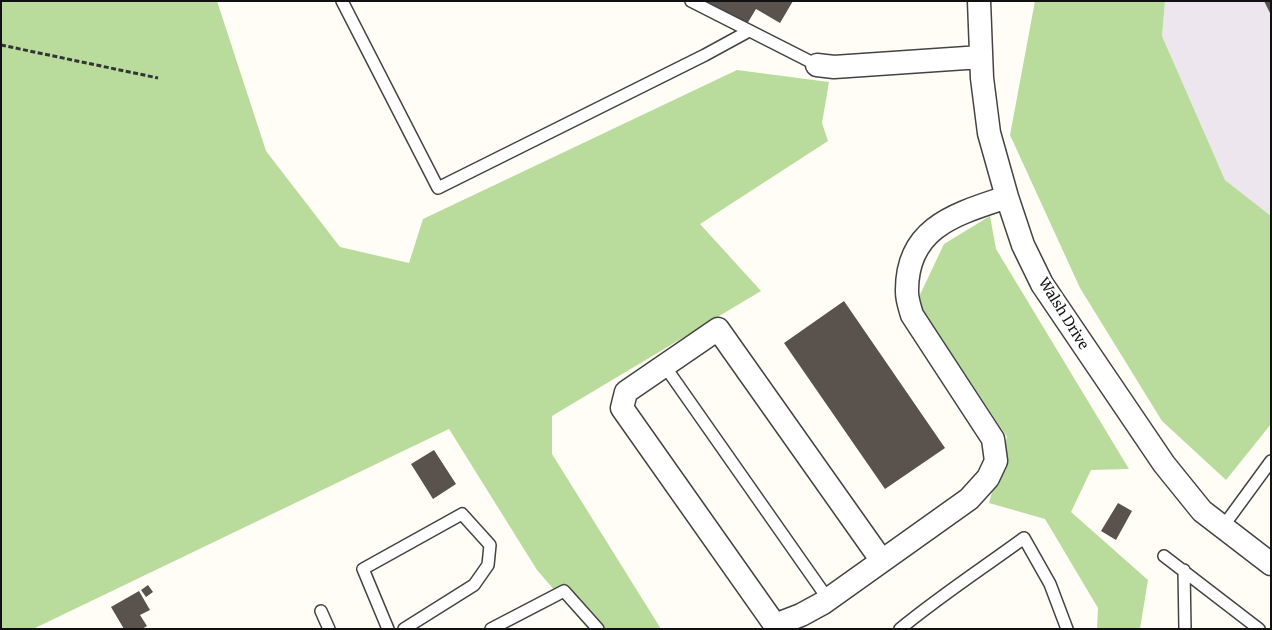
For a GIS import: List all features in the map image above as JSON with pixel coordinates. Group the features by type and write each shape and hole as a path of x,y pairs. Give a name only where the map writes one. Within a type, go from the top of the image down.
{"street":[{"name":"Walsh Drive","path":"980,1 982,78 989,133 1023,245 1048,292 1164,464 1202,511 1271,564"},
{"path":"817,65 834,67 981,57"},
{"path":"882,561 718,329 626,392 622,408 775,625 801,615 828,599 882,561 969,499 988,478 996,461 993,439 912,315 907,294 909,269 919,243 939,225 961,213 1007,197"}],"lane":[{"path":"342,1 438,188 705,55 749,30"},
{"path":"690,1 817,65"},
{"path":"664,366 828,599"},
{"path":"1222,528 1271,461"},
{"path":"388,629 363,569 462,514 490,545 488,565 474,585 404,629"},
{"path":"900,629 931,604 1024,538 1050,584 1067,629"},
{"path":"1164,556 1259,629"},
{"path":"1184,570 1185,629"},
{"path":"491,629 564,591 598,629"},
{"path":"321,611 329,629"},
{"path":"1242,615 1242,629"}],"path":[{"path":"1,45 158,78"}],"shaded area":[{"path":"1165,1 1271,1 1271,216 1225,180 1162,36"}],"green space":[{"path":"1,1 217,1 266,151 340,247 409,263 423,219 737,70 829,82 822,123 828,141 700,224 761,291 552,416 552,454 661,629 588,629 537,570 449,429 33,629 1,629"},
{"path":"1035,1 1165,1 1162,36 1225,180 1271,216 1271,424 1226,480 1162,421 1080,288 1010,135"},
{"path":"990,216 996,249 1129,469 1091,470 1071,512 1148,580 1140,629 1097,629 1098,608 1045,519 989,503 1007,437 917,301 944,244"}],"building":[{"path":"705,1 793,1 780,23 756,9 747,24"},
{"path":"1264,1 1271,1 1271,15"},
{"path":"844,301 945,448 885,489 784,343"},
{"path":"434,450 456,484 433,499 411,464"},
{"path":"1118,503 1132,511 1116,540 1101,531"},
{"path":"148,585 153,592 146,597 141,590"},
{"path":"139,591 150,610 140,615 147,626 142,629 124,629 111,607"}]}
